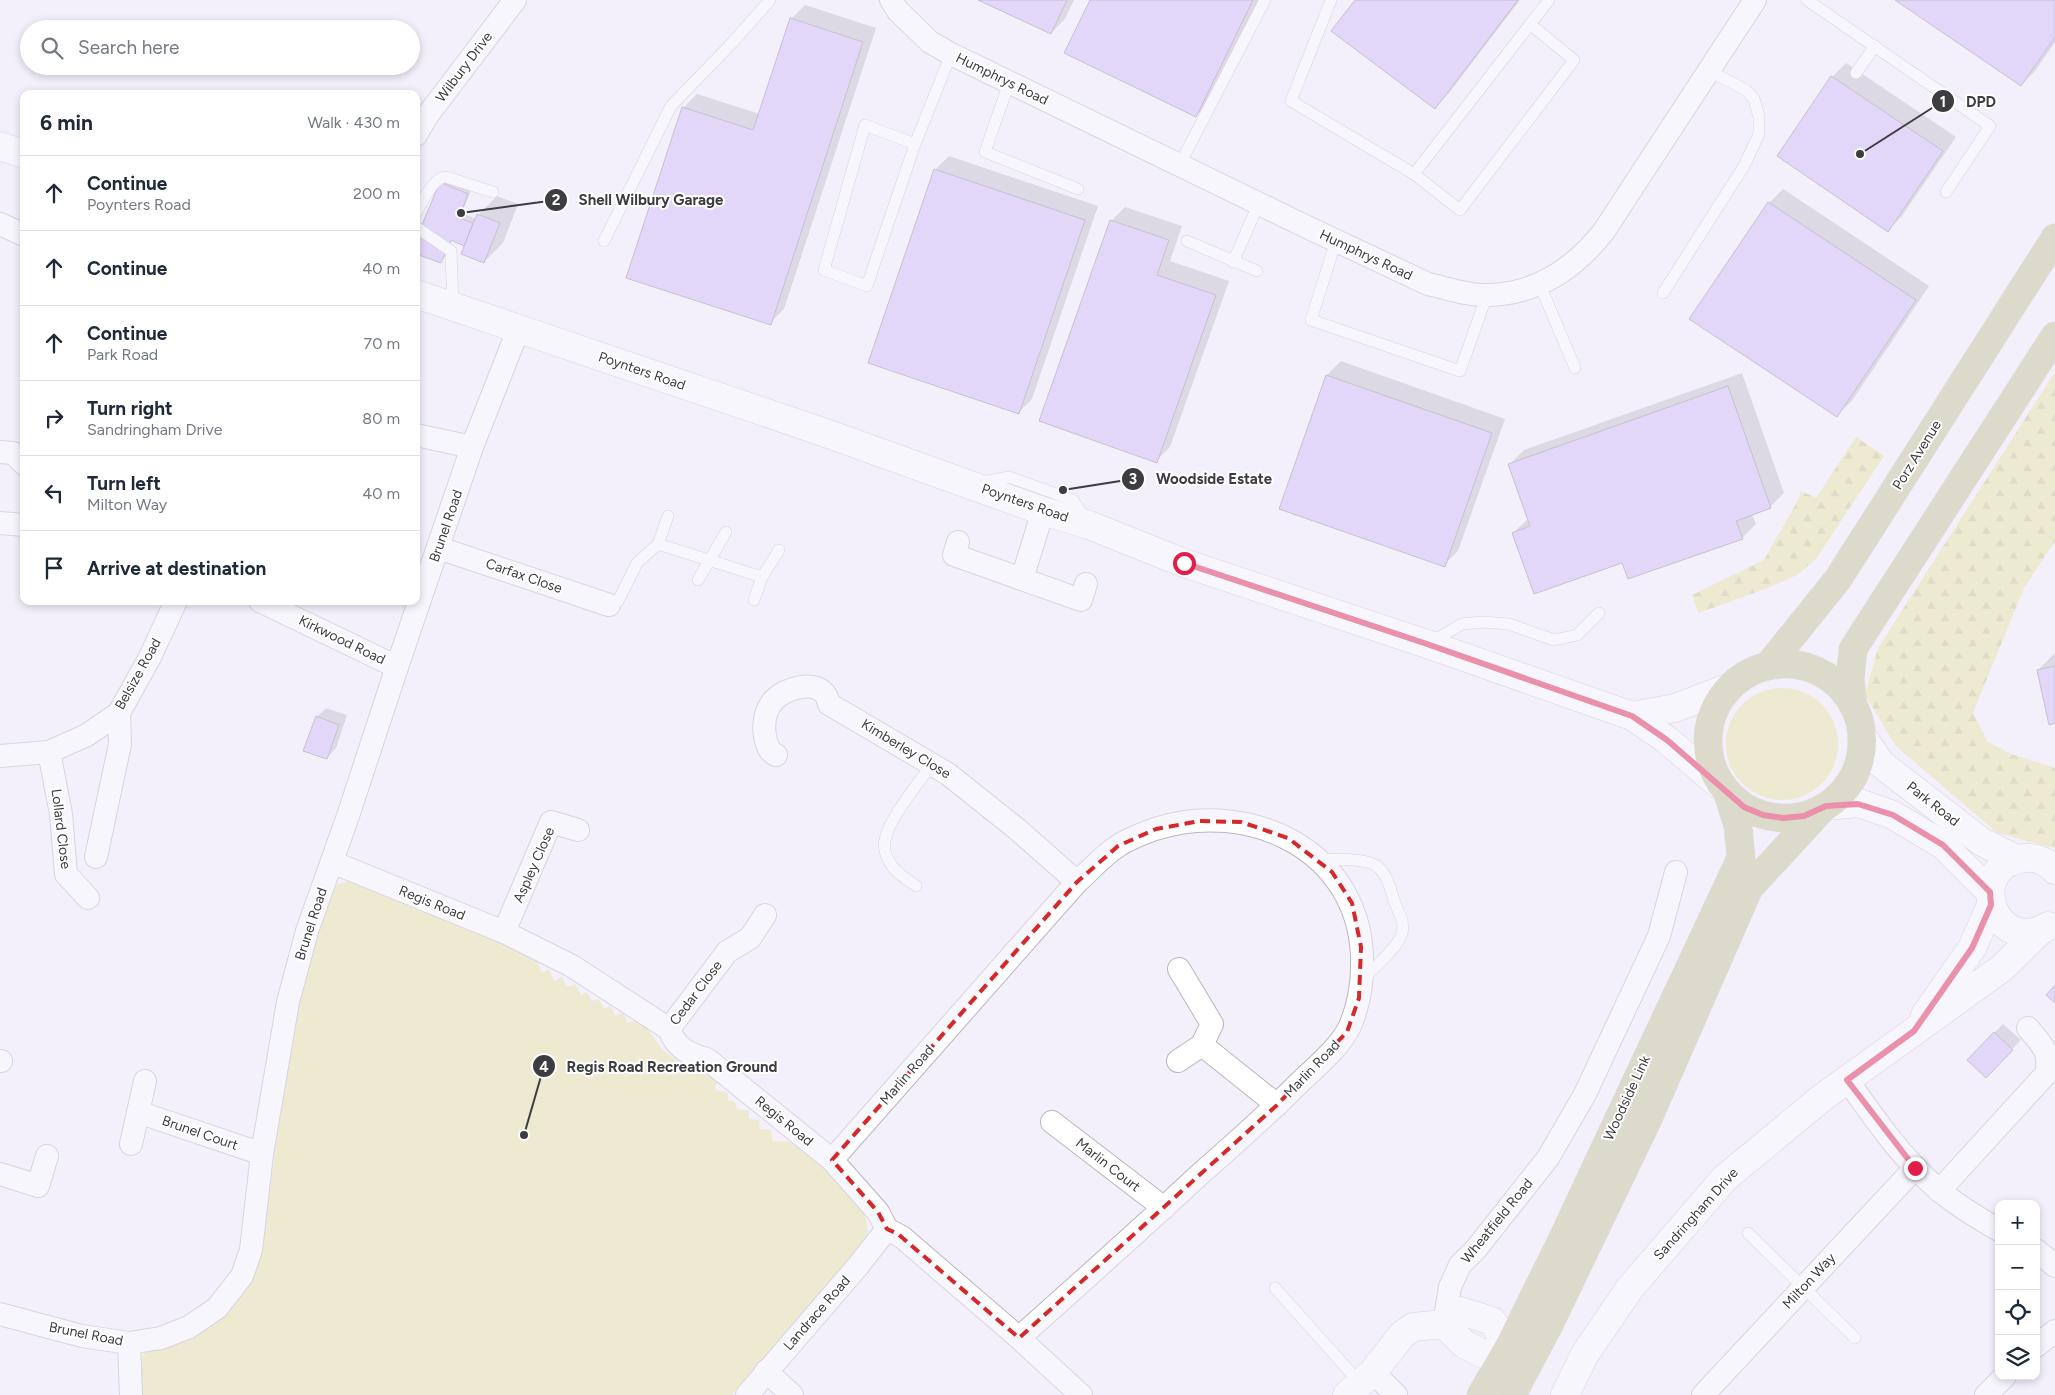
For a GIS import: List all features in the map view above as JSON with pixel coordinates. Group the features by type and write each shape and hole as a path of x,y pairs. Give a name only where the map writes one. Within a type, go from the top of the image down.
{"main road":[{"name":"Porz Avenue","path":"1768,666 1838,578 2055,238"},
{"path":"1853,705 1850,679 1853,649 2055,336"},
{"path":"1788,664 1808,668 1826,676 1841,689 1853,705 1859,720 1862,736 1860,756 1854,776 1842,793 1824,807 1804,816 1776,818 1744,807 1725,791 1712,768 1707,747 1709,725 1717,704 1730,687 1754,670 1768,666 1788,664"},
{"name":"Woodside Link","path":"1512,1395 1520,1353 1561,1242 1740,858 1738,826 1725,791"},
{"name":"Woodside Link","path":"1481,1395 1520,1353 1550,1325 1648,1119 1749,888 1824,807"}],"street":[{"name":"Wilbury Drive","path":"420,128 427,116 515,0"},
{"name":"Humphrys Road","path":"891,0 898,11 930,42 1009,83 1428,284 1487,295 1513,293 1540,285 1569,268 1590,250 1755,0"},
{"path":"0,146 20,153"},
{"path":"0,224 20,233"},
{"name":"Poynters Road","path":"420,296 746,406 1044,511 1090,525 1184,563 1427,644 1632,716 1667,740 1725,791"},
{"name":"Brunel Road","path":"420,602 472,447 518,330"},
{"path":"420,436 472,447"},
{"path":"0,452 13,453 20,460"},
{"path":"1022,579 1044,511"},
{"path":"0,523 20,525"},
{"path":"958,542 954,555 1081,600 1086,584"},
{"name":"Carfax Close","path":"439,548 609,605"},
{"name":"Belsize Road","path":"0,756 49,752 87,736 119,713 150,657 174,605"},
{"name":"Kirkwood Road","path":"268,605 397,667"},
{"name":"Brunel Road","path":"0,1314 82,1336 129,1343 161,1338 189,1327 217,1308 242,1276 251,1250 262,1154 288,1002 307,931 419,605"},
{"name":"Kimberley Close","path":"776,755 767,748 764,719 768,710 774,700 792,689 811,687 825,694 830,704 948,774 1010,823 1077,882"},
{"name":"Poynters Road","path":"1632,716 1675,708 1730,687"},
{"path":"96,857 120,744 119,713"},
{"name":"Park Road","path":"1862,736 1881,764 1982,842 2016,859"},
{"name":"Lollard Close","path":"49,752 61,814 66,874 88,898"},
{"name":"Park Road","path":"1824,807 1858,804 1893,815 1943,845 1991,898 1996,916 2005,925 2016,931 2028,933 2050,924"},
{"name":"Marlin Road","path":"832,1160 1077,882 1118,846 1156,829 1200,820 1241,822 1288,838 1319,859 1342,885 1357,918 1361,947 1362,980 1360,998 1347,1032 1277,1105 1019,1338"},
{"name":"Aspley Close","path":"504,932 551,822 578,830"},
{"path":"2016,859 2029,857 2042,860 2054,868"},
{"name":"Sandringham Drive","path":"1914,1031 1972,948 1991,898 1992,881 1998,871 2016,859"},
{"name":"Regis Road","path":"332,862 504,932 572,966 669,1029 672,1038 682,1050 690,1055 707,1060 832,1160 878,1212 887,1229 898,1234 1082,1395"},
{"name":"Wheatfield Road","path":"1444,1324 1450,1287 1460,1265 1476,1249 1548,1158 1585,1094 1659,936 1676,872"},
{"name":"Cedar Close","path":"669,1029 727,952 750,938 765,915"},
{"name":"Sandringham Drive","path":"1564,1395 1585,1354 1630,1288 1726,1178 1823,1097 2002,968 2050,924"},
{"path":"1178,970 1212,1024 1202,1044 1178,1061"},
{"path":"1939,1191 2052,1066 2048,1052 2028,1028"},
{"path":"1202,1044 1277,1105"},
{"path":"131,1144 145,1080"},
{"path":"1847,1080 1915,1168 1939,1191 1974,1216 1995,1228"},
{"name":"Brunel Court","path":"138,1112 262,1154"},
{"name":"Marlin Court","path":"1052,1122 1164,1208"},
{"path":"0,1174 38,1186 47,1156"},
{"name":"Milton Way","path":"1703,1395 1915,1168"},
{"name":"Landrace Road","path":"747,1395 858,1266 887,1229"},
{"path":"2040,1253 2055,1266"},
{"path":"1396,1395 1360,1383 1402,1335 1413,1327 1444,1324 1464,1344 1483,1354 1520,1353"},
{"path":"2040,1343 2055,1331"},
{"path":"129,1343 131,1395"},
{"path":"766,1371 792,1395"},
{"path":"1986,1395 2001,1380"}],"lane":[{"path":"604,241 671,106 733,42 770,0"},
{"path":"1180,164 1265,0"},
{"path":"1331,0 1291,101 1414,174 1460,210 1574,60 1530,24"},
{"path":"1414,174 1549,0"},
{"path":"1807,0 1990,126 1946,192"},
{"path":"1856,73 1874,46"},
{"path":"915,144 865,125 824,270 867,286 915,144 951,54"},
{"path":"1663,293 1744,166 1759,134 1759,117 1754,99 1746,90 1709,71"},
{"path":"1009,83 985,152 1078,189"},
{"path":"420,208 436,182 441,178 493,192"},
{"path":"1233,262 1259,203"},
{"path":"420,230 451,251 453,308"},
{"path":"1187,241 1257,271"},
{"path":"1336,241 1311,320 1460,371 1487,295"},
{"path":"1540,285 1575,368"},
{"path":"971,484 1009,477 1073,500 1090,525"},
{"path":"609,605 618,601 637,563 658,544 668,516"},
{"path":"698,580 726,532"},
{"path":"658,544 762,577"},
{"path":"754,600 762,577 779,550"},
{"path":"1427,644 1462,624 1482,622 1509,624 1554,640 1577,635 1600,613"},
{"path":"916,886 897,872 890,864 885,852 884,841 890,825 932,764"},
{"path":"1319,859 1364,861 1380,868 1388,883 1403,925 1401,936 1394,946 1362,980"},
{"path":"1748,1233 1855,1338"},
{"path":"1275,1288 1360,1383"}],"highlighted area":[{"path":"1200,821 1241,822 1288,838 1332,872 1352,903 1361,947 1359,998 1347,1032 1277,1105 1019,1338 898,1234 887,1229 878,1212 832,1160 1077,882 1118,846 1156,829"}],"green space":[{"path":"2055,372 2055,541 2024,588 1973,713 1988,742 2011,754 2055,768 2055,848 1997,833 1896,746 1865,695 1878,648"},
{"path":"1856,437 1884,456 1816,559 1797,575 1768,588 1698,613 1692,595 1764,560 1798,500 1801,491 1816,498"},
{"path":"1782,688 1804,692 1822,704 1834,722 1838,744 1834,766 1822,784 1804,796 1782,800 1760,796 1742,784 1730,766 1726,744 1730,722 1742,704 1760,692"},
{"path":"354,880 401,897 536,959 542,973 549,969 554,981 562,977 567,987 575,984 581,995 587,992 592,1001 599,999 604,1009 611,1006 615,1016 623,1013 628,1023 634,1021 630,1011 640,1019 663,1050 687,1069 718,1077 727,1084 716,1084 715,1090 728,1093 728,1100 735,1102 737,1109 749,1111 749,1119 760,1120 759,1129 771,1130 773,1141 794,1142 816,1157 865,1214 869,1239 743,1387 731,1395 136,1395 140,1360 146,1351 184,1336 261,1245 274,1160 286,1050 295,1003 334,885"}],"building":[{"path":"978,0 1067,0 1051,34"},
{"path":"1090,0 1253,0 1196,117 1064,53"},
{"path":"1355,0 1518,0 1435,109 1331,31"},
{"path":"1895,0 2055,0 2055,37 2021,86"},
{"path":"790,18 863,42 771,325 626,278 682,107 753,130"},
{"path":"1831,76 1943,151 1888,232 1777,156"},
{"path":"934,169 1085,220 1019,414 868,363"},
{"path":"440,182 468,194 459,218 473,223 464,246 451,240 441,263 420,255 420,230"},
{"path":"1768,202 1916,300 1837,417 1689,319"},
{"path":"477,214 500,223 484,263 461,254"},
{"path":"1110,220 1169,240 1157,275 1216,295 1157,463 1039,421"},
{"path":"1326,375 1492,433 1445,567 1279,509"},
{"path":"1728,386 1771,508 1736,521 1743,539 1628,579 1622,563 1534,594 1512,533 1530,526 1508,464"},
{"path":"2055,666 2055,723 2049,725 2037,670"},
{"path":"316,716 339,725 327,759 303,751"},
{"path":"2055,985 2055,1003 2046,995"},
{"path":"1994,1032 2013,1050 1986,1078 1967,1060"}],"place":[{"name":"DPD","path":"1860,154"},
{"name":"Shell Wilbury Garage","path":"461,213"},
{"name":"Woodside Estate","path":"1063,490"},
{"name":"Regis Road Recreation Ground","path":"524,1135"}],"route":[{"path":"1184,563 1427,644 1632,716 1667,740 1744,807 1763,815 1783,818 1804,816 1826,806 1858,804 1893,815 1943,845 1990,892 1991,905 1972,948 1914,1031 1847,1080 1915,1168"}]}
